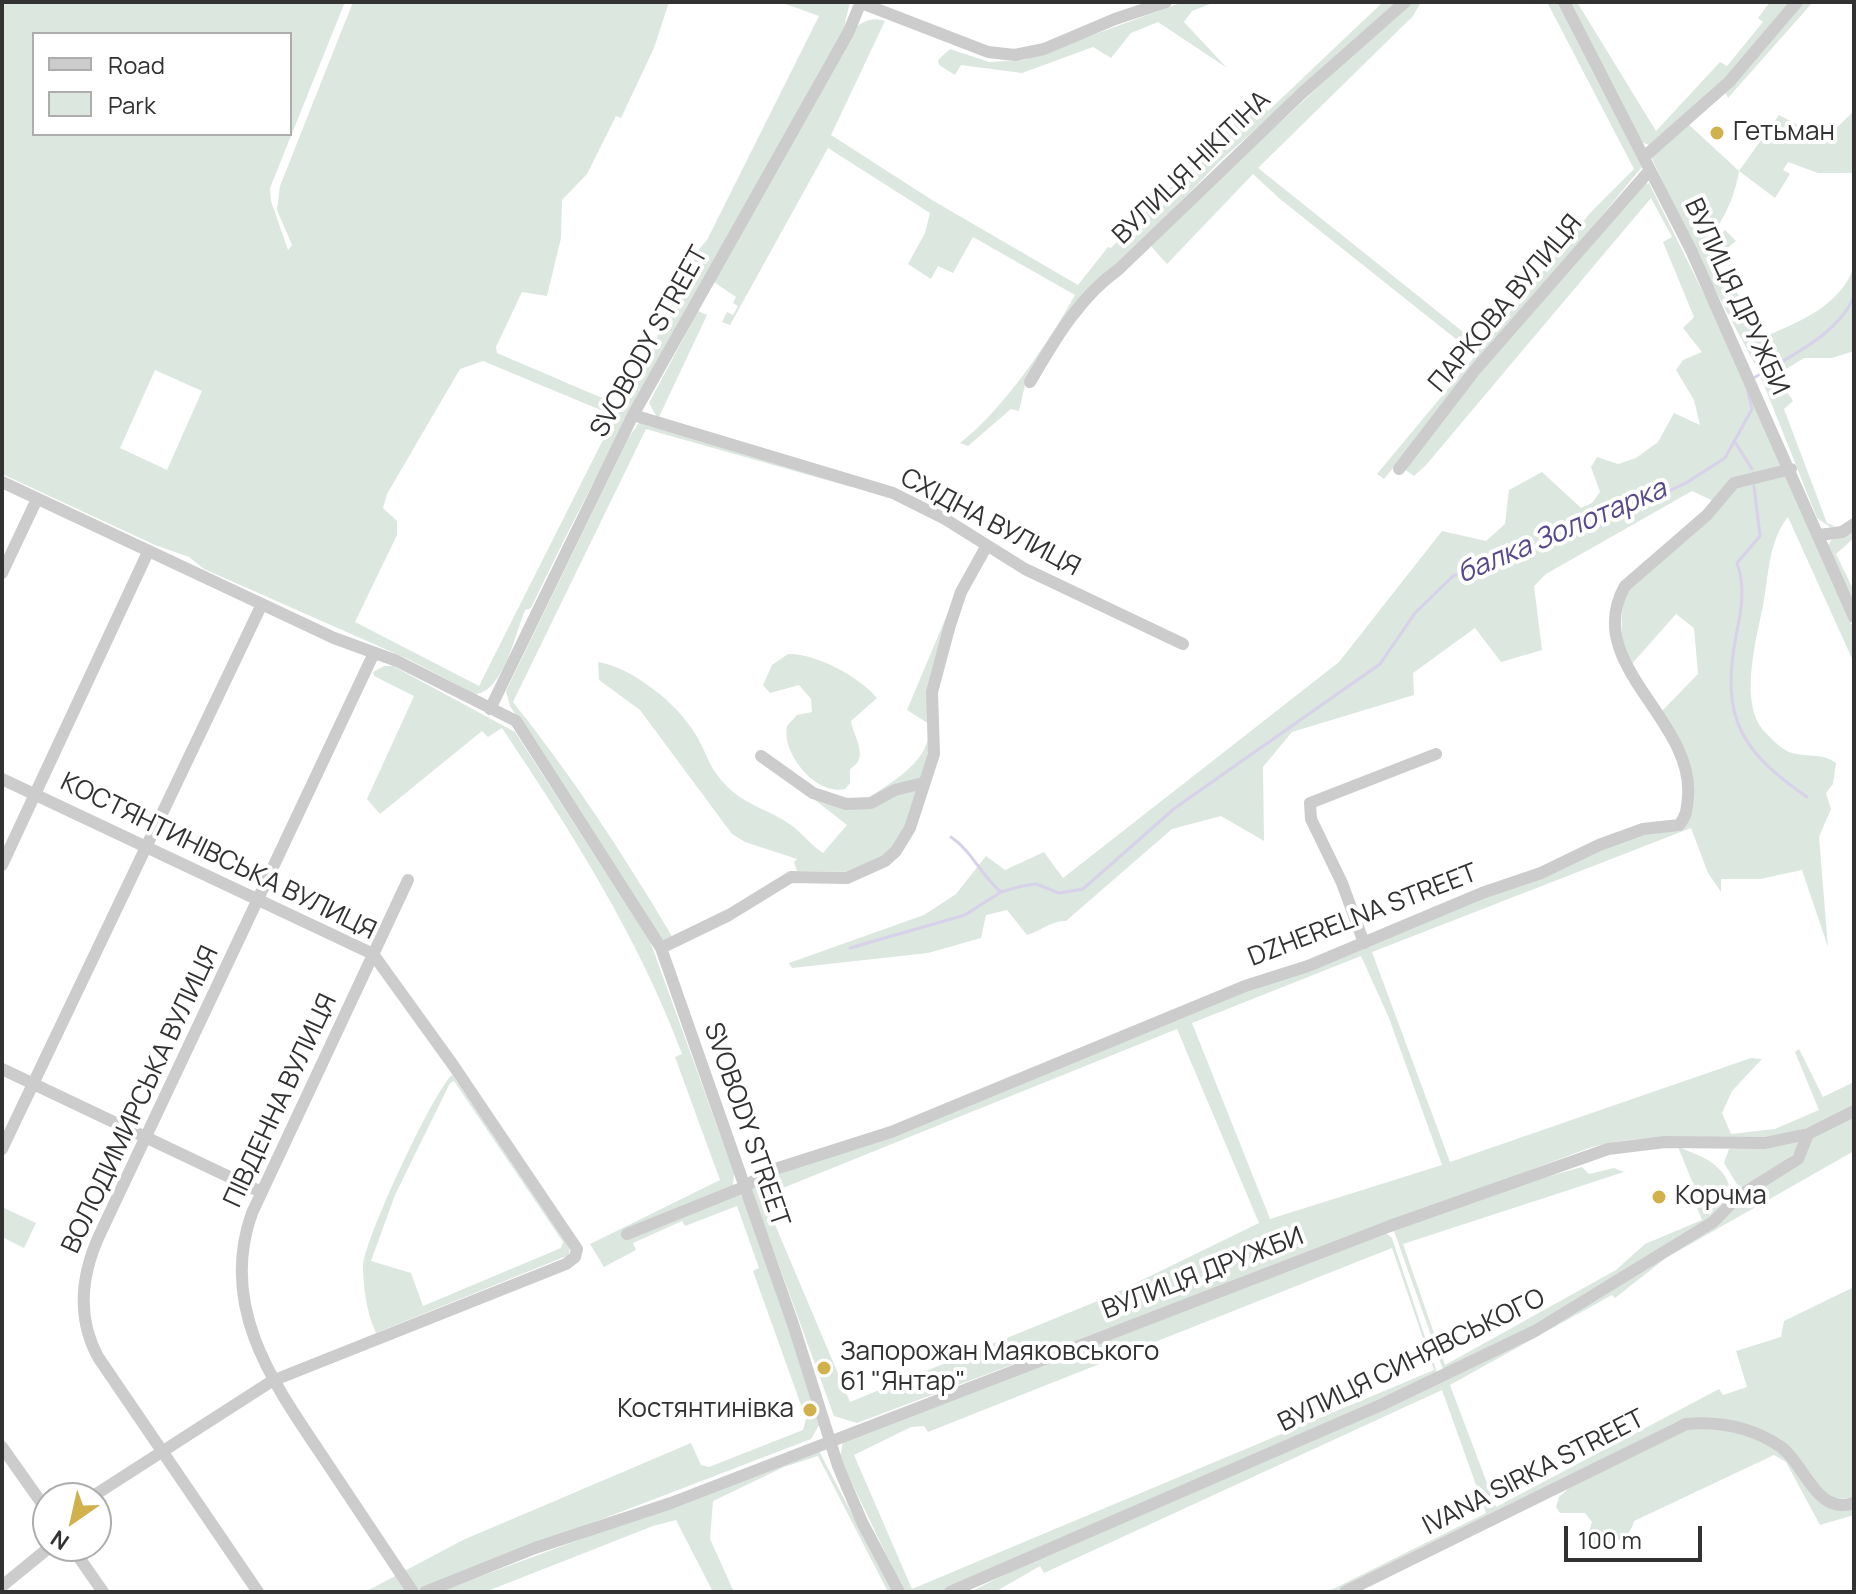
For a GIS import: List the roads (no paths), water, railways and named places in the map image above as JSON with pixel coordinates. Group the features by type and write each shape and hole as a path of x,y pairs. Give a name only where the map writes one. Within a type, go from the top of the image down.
{"street":[{"path":"861,3 988,52 1015,55 1044,49 1115,19 1166,2"},
{"name":"ВУЛИЦЯ НІКІТІНА","path":"1030,382 1052,343 1095,286 1119,269 1291,104 1405,2"},
{"name":"ВУЛИЦЯ ДРУЖБИ","path":"1564,2 1644,157 1743,362 1854,617"},
{"path":"1644,157 1729,82 1797,2"},
{"name":"SVOBODY STREET","path":"490,709 633,415 848,33 861,3"},
{"name":"ПАРКОВА ВУЛИЦЯ","path":"1399,469 1475,370 1650,170"},
{"name":"СХІДНА ВУЛИЦЯ","path":"633,415 893,493 945,519 986,547 1183,644"},
{"name":"DZHERELNA STREET","path":"627,1234 744,1187 772,1170 891,1132 1245,986 1308,966 1482,893 1541,873 1599,845 1643,829 1682,822 1689,779 1684,760 1656,709 1625,667 1618,640 1620,595 1625,586 1707,515 1730,485 1791,469"},
{"name":"SVOBODY STREET","path":"2,482 516,721 661,948 830,1439 862,1522 899,1592"},
{"path":"2,573 37,499"},
{"path":"1819,535 1842,532 1854,524"},
{"path":"661,948 729,915 791,877 847,878 885,861 906,836 936,743 934,683 961,592 986,547"},
{"path":"2,865 148,552"},
{"path":"2,1149 262,604"},
{"name":"ВОЛОДИМИРСЬКА ВУЛИЦЯ","path":"258,1592 98,1357 86,1327 83,1302 93,1249 374,653"},
{"path":"1364,943 1342,883 1311,819 1310,803 1436,754"},
{"path":"761,756 813,793 846,804 871,803 895,790 923,783"},
{"name":"КОСТЯНТИНІВСЬКА ВУЛИЦЯ","path":"2,779 373,954 393,976 574,1239 576,1253 566,1264 272,1381 112,1483"},
{"name":"ПІВДЕННА ВУЛИЦЯ","path":"408,880 261,1192 245,1235 241,1276 252,1336 272,1381 413,1592"},
{"path":"2,1069 261,1192"},
{"path":"1808,1134 1854,1111"},
{"name":"ВУЛИЦЯ ДРУЖБИ","path":"425,1592 535,1548 671,1503 830,1439 1390,1226 1608,1149 1665,1142 1765,1143 1808,1134"},
{"name":"ВУЛИЦЯ СИНЯВСЬКОГО","path":"950,1592 1381,1405 1535,1331 1713,1222 1739,1196 1798,1159 1808,1134"},
{"name":"IVANA SIRKA STREET","path":"1345,1592 1671,1428 1701,1423 1749,1430 1782,1448 1824,1499 1838,1505 1854,1503"},
{"path":"2,1447 32,1489"},
{"path":"2,1586 32,1562"},
{"path":"82,1562 103,1592"}],"waterway":[{"name":"балка Золотарка","path":"1752,379 1824,334 1847,310 1854,296"},
{"name":"балка Золотарка","path":"850,948 965,915 1001,892 1022,886 1036,884 1059,893 1083,889 1175,808 1380,664 1415,613 1453,576 1623,512 1686,483 1725,458 1752,409 1746,383"},
{"path":"1735,442 1752,469"},
{"path":"1754,486 1760,536 1737,563 1742,590 1732,665 1734,712 1741,731 1766,765 1807,797"},
{"name":"балка Золотарка","path":"951,837 1001,892"}],"place":[{"name":"Гетьман","path":"1717,133"},
{"name":"Корчма","path":"1659,1197"},
{"name":"Запорожан Маяковського 61 \"Янтар\"","path":"824,1368"},
{"name":"Костянтинівка","path":"810,1410"}]}
